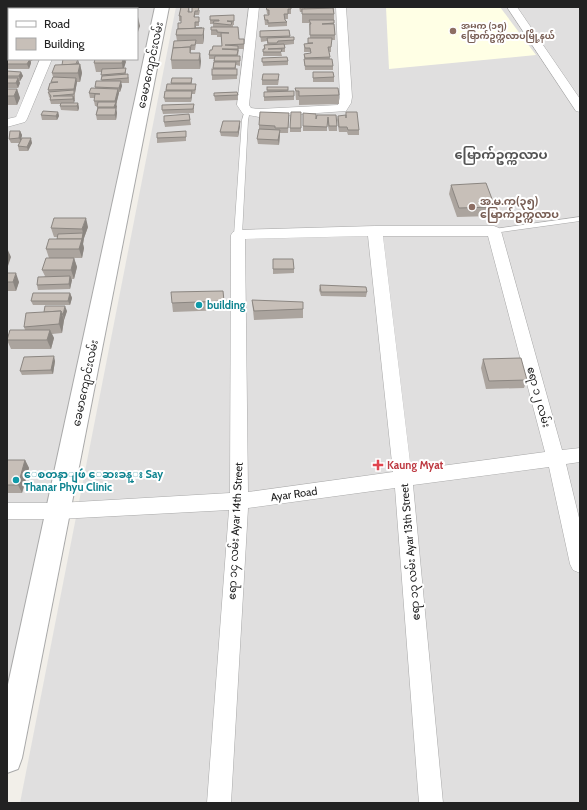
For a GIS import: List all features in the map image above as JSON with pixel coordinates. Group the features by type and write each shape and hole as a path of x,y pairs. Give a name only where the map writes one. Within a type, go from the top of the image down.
{"street":[{"name":"ခေမာကျောင်းလမ်း","path":"7,758 162,7"},
{"path":"254,7 243,105 248,111 259,113 342,108 346,97 341,7"},
{"path":"512,7 580,108"},
{"path":"7,123 22,119 46,60"},
{"path":"238,235 376,231 494,231"},
{"name":"ဧရာ ၁၃ လမ်း Ayar 13th Street","path":"376,231 403,479 431,803"},
{"name":"ဧရာ ၁၂ လမ်း","path":"494,231 556,459 580,564"},
{"name":"ဧရာ ၁၄ လမ်း Ayar 14th Street","path":"218,803 239,501 238,235"},
{"name":"Ayar Road","path":"7,511 59,511 239,501 580,455"}],"lane":[{"path":"238,235 245,120 248,111"},
{"path":"494,231 580,219"}],"shaded area":[{"path":"7,7 160,7 7,700"},
{"path":"176,7 580,7 580,803 20,803"},
{"name":"အမက (၁၅) မြောက်ဥက္ကလာပမြို့နယ်","path":"386,7 500,7 536,55 389,69"}],"building":[{"path":"30,7 48,7 48,8"},
{"path":"181,7 189,7 188,12 192,12 192,7 199,7 198,11 195,11 194,17 199,17 199,22 195,22 195,28 202,28 178,29 178,23 181,23 181,16 179,16"},
{"path":"266,7 291,7 291,9 288,9 288,14 284,14 287,22 268,23 268,20 265,20 264,15 269,15 269,10 267,10"},
{"path":"304,7 330,7 331,8 305,9"},
{"path":"333,8 334,14 302,14 302,9"},
{"path":"234,15 234,21 227,21 232,22 231,25 213,23 214,21 219,20 210,20 210,16"},
{"path":"309,20 334,20 334,23 322,24 334,24 335,35 310,35 311,24"},
{"path":"211,27 238,27 239,39 244,39 244,44 225,45 238,46 238,49 222,49 238,50 237,55 209,55 213,46 222,46 221,33 229,33 211,30"},
{"path":"204,28 203,35 176,35 177,29"},
{"path":"289,30 290,36 260,37 260,31"},
{"path":"294,37 294,40 278,41 277,43 268,43 267,38"},
{"path":"308,38 332,38 331,47 328,47 330,57 305,58 304,54 311,53 310,48 305,48 304,44 313,43 308,43"},
{"path":"196,40 195,45 191,45 190,51 190,47 173,48 174,41"},
{"path":"284,44 285,48 268,49 282,49 281,52 263,52 263,49 265,49 264,45"},
{"path":"190,47 190,53 200,53 199,60 171,60 173,48"},
{"path":"215,56 240,56 240,61 214,61"},
{"path":"287,57 288,61 262,62 262,58"},
{"path":"304,59 332,59 333,66 305,66"},
{"path":"8,60 29,60 27,64 7,64"},
{"path":"63,60 78,60 76,64 62,65"},
{"path":"95,60 123,60 122,63 94,63"},
{"path":"214,62 236,62 235,68 213,68"},
{"path":"80,64 78,73 52,73 55,65"},
{"path":"126,68 125,73 101,75 102,69"},
{"path":"212,69 237,69 237,75 212,75"},
{"path":"7,71 21,72 19,76 7,76"},
{"path":"313,72 333,72 334,77 313,78"},
{"path":"128,74 128,78 101,80 102,76"},
{"path":"263,74 279,74 278,80 262,80"},
{"path":"53,77 76,78 74,89 48,90 50,83 58,82 51,82"},
{"path":"7,78 18,78 16,83 7,83"},
{"path":"172,78 192,78 191,83 171,83"},
{"path":"96,81 121,81 119,88 95,87"},
{"path":"167,84 196,84 195,90 166,90"},
{"path":"267,87 288,87 288,90 267,90"},
{"path":"91,88 118,89 115,101 94,101 95,94 100,94 89,93"},
{"path":"295,88 338,88 339,95 299,96 299,91 296,91"},
{"path":"7,89 17,89 14,96 7,96"},
{"path":"74,90 74,94 53,96 73,96 73,99 50,100 51,96 48,92"},
{"path":"165,91 192,91 191,98 164,98"},
{"path":"294,91 294,96 264,97 264,92"},
{"path":"237,92 238,95 214,96 214,93"},
{"path":"98,102 116,102 114,107 97,107"},
{"path":"61,103 78,103 77,106 60,106"},
{"path":"194,104 193,109 162,110 162,105"},
{"path":"98,108 116,108 115,115 96,115"},
{"path":"43,111 58,112 56,116 41,115"},
{"path":"260,112 289,113 288,128 275,128 275,126 259,125"},
{"path":"291,112 301,112 301,128 290,128"},
{"path":"346,112 357,112 359,130 348,130 347,127 339,127 338,116 346,115"},
{"path":"303,113 316,114 316,119 317,115 336,115 337,126 329,126 328,117 327,127 303,126"},
{"path":"189,114 190,120 164,122 164,116"},
{"path":"223,121 240,121 238,132 220,132"},
{"path":"259,129 280,130 278,140 257,139"},
{"path":"10,131 20,131 19,138 9,139"},
{"path":"186,131 186,137 157,138 157,133"},
{"path":"22,138 31,138 27,147 18,146"},
{"path":"486,183 495,207 459,208 451,185"},
{"path":"54,218 86,218 82,229 51,228"},
{"path":"83,233 82,239 57,239 58,234"},
{"path":"49,239 82,239 79,249 46,249"},
{"path":"46,258 74,258 71,270 42,270"},
{"path":"273,259 293,259 294,269 273,269"},
{"path":"7,273 16,273 13,282 7,282"},
{"path":"70,276 69,284 37,285 38,277"},
{"path":"320,285 366,287 367,292 321,292"},
{"path":"223,291 224,301 172,303 171,292"},
{"path":"33,293 70,293 68,301 31,301"},
{"path":"252,300 303,302 303,309 254,311"},
{"path":"45,306 65,306 63,315 61,311 44,312"},
{"path":"61,311 59,324 24,327 26,313"},
{"path":"10,330 50,330 47,340 7,340"},
{"path":"54,356 51,370 20,371 24,357"},
{"path":"521,358 527,380 489,381 483,359"},
{"path":"7,460 25,460 18,485 7,485"}],"place":[{"name":"အမက (၁၅) မြောက်ဥက္ကလာပမြို့နယ်","path":"453,31"},
{"name":"အ.မ.က(၃၅) မြောက်ဥက္ကလာပ","path":"472,207"},
{"name":"building","path":"199,305"},
{"name":"Kaung Myat","path":"378,465"},
{"name":"ေစတနာျဖဴ ေဆးခန္း Say Thanar Phyu Clinic","path":"16,480"}],"district":[{"name":"မြောက်‌ဥက္ကလာပ","path":"501,154"}]}
